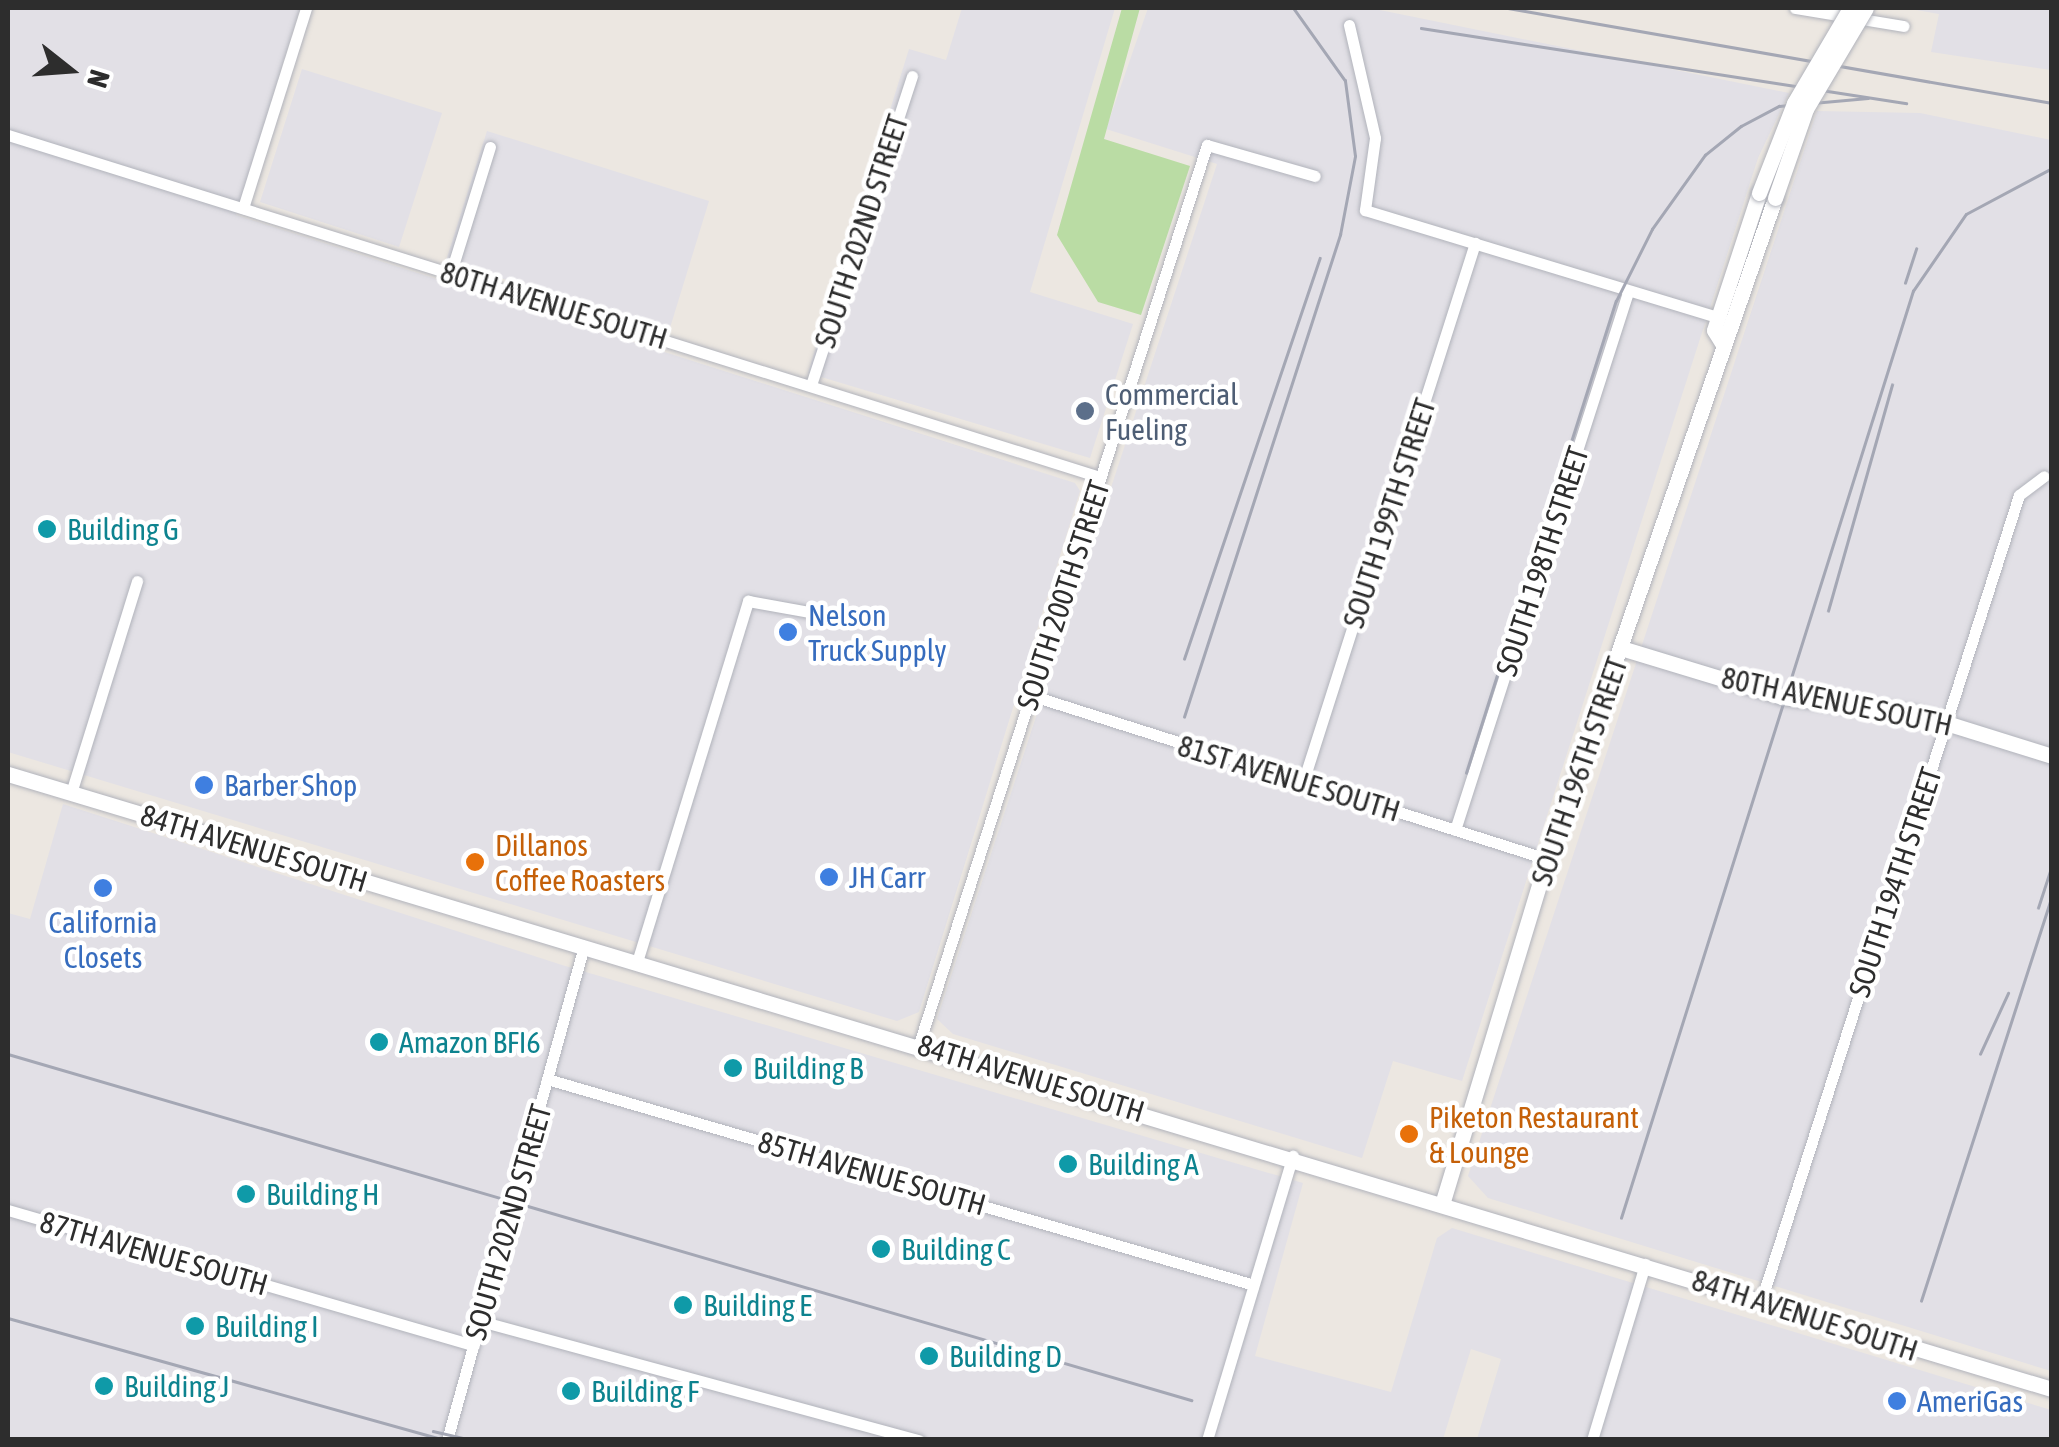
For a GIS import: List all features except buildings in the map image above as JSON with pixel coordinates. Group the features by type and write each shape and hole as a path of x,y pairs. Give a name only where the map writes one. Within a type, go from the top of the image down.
{"main road":[{"name":"SOUTH 196TH STREET","path":"1443,1200 1547,859 1622,648 1722,343 1794,104 1850,8"},
{"name":"SOUTH 196TH STREET","path":"1722,343 1718,317 1767,196 1806,109 1866,8"},
{"name":"80TH AVENUE SOUTH","path":"1622,648 1782,697 1946,722 2052,756"},
{"name":"84TH AVENUE SOUTH","path":"8,774 1443,1200 2052,1389"}],"street":[{"path":"243,208 306,8"},
{"path":"1795,8 1904,26"},
{"path":"1349,26 1375,138 1365,210 1718,317"},
{"name":"SOUTH 202ND STREET","path":"811,386 912,76"},
{"name":"80TH AVENUE SOUTH","path":"8,135 1100,477"},
{"name":"SOUTH 200TH STREET","path":"918,1044 1207,146 1315,176"},
{"path":"451,272 490,147"},
{"name":"SOUTH 199TH STREET","path":"1303,782 1475,244"},
{"name":"SOUTH 198TH STREET","path":"1455,830 1628,292"},
{"name":"SOUTH 194TH STREET","path":"1761,1301 2019,495 2044,476"},
{"path":"71,793 137,580"},
{"path":"637,962 748,601 820,614"},
{"name":"81ST AVENUE SOUTH","path":"1030,695 1547,859"},
{"name":"SOUTH 202ND STREET","path":"447,1440 584,946"},
{"name":"85TH AVENUE SOUTH","path":"548,1079 1254,1285"},
{"path":"1207,1440 1293,1156"},
{"name":"87TH AVENUE SOUTH","path":"8,1210 474,1345"},
{"path":"1592,1440 1645,1264"},
{"path":"480,1321 919,1440"}],"shaded area":[{"path":"8,8 300,8 236,215 1075,483 1080,491 919,1012 897,1021 8,752"},
{"path":"962,8 1115,8 1030,292 1133,324 1090,458 808,373 909,49 946,60"},
{"path":"1148,8 1370,8 1789,93 1758,158 1462,1081 1393,1061 1362,1158 953,1034 937,1019 1217,164 1106,129"},
{"path":"1905,8 2051,8 2051,70 1931,52 1939,14"},
{"path":"302,69 442,113 399,247 260,202"},
{"path":"1817,111 1920,113 2051,140 2051,1371 1488,1198 1468,1176"},
{"path":"487,131 709,201 669,331 446,261"},
{"path":"63,804 562,965 1303,1183 1255,1356 1391,1392 1437,1238 1452,1228 2051,1410 2051,1439 1477,1439 1501,1359 1471,1349 1443,1439 8,1439 8,913 30,919"}],"green space":[{"path":"1122,8 1140,8 1104,139 1190,166 1141,315 1098,302 1057,235"}],"railway":[{"path":"1184,717 1340,235 1355,156 1345,81 1293,8"},
{"path":"1508,8 2052,103"},
{"path":"1421,28 1906,103"},
{"path":"1466,773 1616,301 1652,229 1705,155 1741,126 1779,106 1868,98"},
{"path":"1621,1218 1913,291 1966,214 2052,168"},
{"path":"1905,283 1916,249"},
{"path":"1184,659 1320,258"},
{"path":"1828,611 1892,385"},
{"path":"2038,908 2052,865"},
{"path":"1921,1301 2052,896"},
{"path":"1980,1054 2008,993"},
{"path":"8,1054 1191,1400"},
{"path":"8,1318 446,1440"},
{"path":"433,1431 471,1440"}],"place":[{"name":"Commercial Fueling","path":"1085,411"},
{"name":"Building G","path":"47,529"},
{"name":"Nelson Truck Supply","path":"788,632"},
{"name":"Barber Shop","path":"204,785"},
{"name":"Dillanos Coffee Roasters","path":"475,862"},
{"name":"JH Carr","path":"829,877"},
{"name":"California Closets","path":"103,888"},
{"name":"Amazon BFI6","path":"379,1042"},
{"name":"Building B","path":"733,1068"},
{"name":"Piketon Restaurant & Lounge","path":"1409,1134"},
{"name":"Building A","path":"1068,1164"},
{"name":"Building H","path":"246,1194"},
{"name":"Building C","path":"881,1249"},
{"name":"Building E","path":"683,1305"},
{"name":"Building I","path":"195,1326"},
{"name":"Building D","path":"929,1356"},
{"name":"Building J","path":"104,1386"},
{"name":"Building F","path":"571,1391"},
{"name":"AmeriGas","path":"1897,1401"}]}
